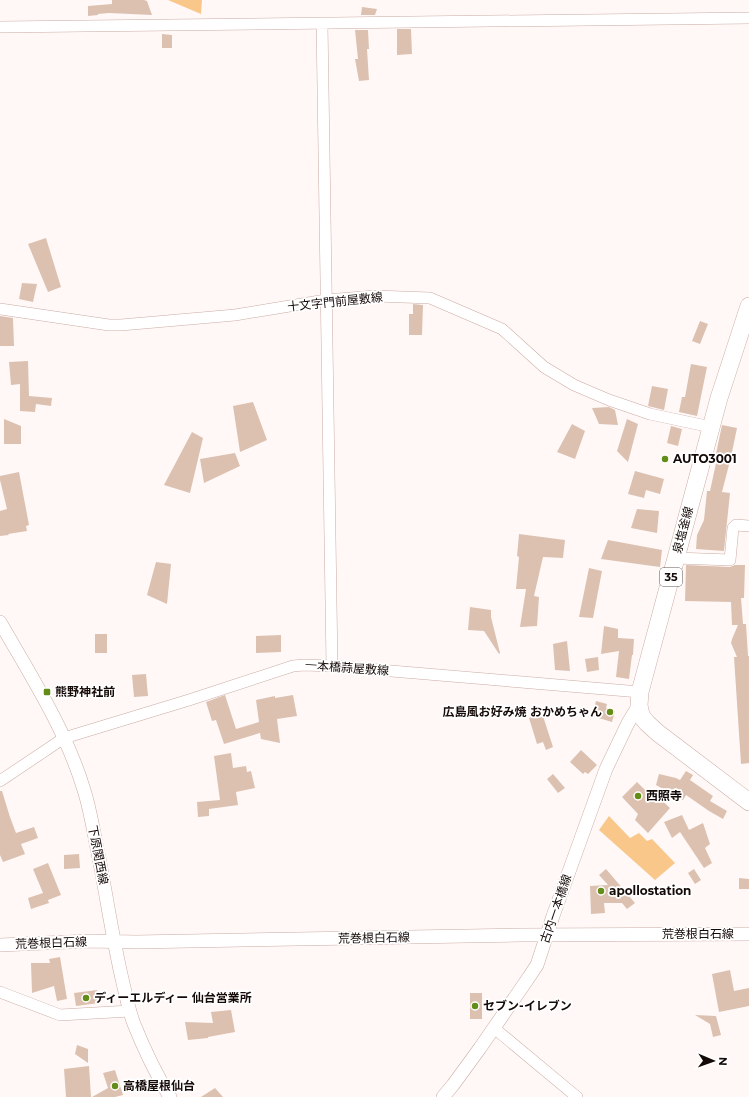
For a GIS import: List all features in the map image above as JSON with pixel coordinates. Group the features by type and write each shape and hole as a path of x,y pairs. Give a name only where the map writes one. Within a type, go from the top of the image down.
{"main road":[{"name":"泉塩釜線","path":"639,698 719,398 749,306"},
{"path":"639,698 642,717 658,733 749,802"}],"street":[{"path":"0,27 749,18"},
{"path":"322,23 332,666"},
{"name":"十文字門前屋敷線","path":"0,309 109,325 121,325 235,315 326,300 375,296 430,298 502,329 544,367 574,385 609,400 650,414 711,427"},
{"path":"676,558 730,560 733,528 736,525 749,526"},
{"name":"下原関西線","path":"0,622 51,712 64,738 84,790 92,821 114,942 133,1022 147,1056 170,1097"},
{"name":"一本橋蒜屋敷線","path":"0,781 64,738 189,700 293,666 332,666 639,698"},
{"name":"古内一本橋線","path":"443,1097 462,1073 537,965 546,935 606,769 639,698"},
{"name":"荒巻根白石線","path":"0,945 90,941 114,942 546,935 749,934"},
{"path":"0,992 60,1015 130,1011"},
{"path":"494,1028 577,1097"}],"shaded area":[{"path":"168,0 202,0 201,14"},
{"path":"609,816 630,838 639,833 647,841 652,839 675,863 655,880 599,830"}],"building":[{"path":"112,0 147,1 152,15 109,13 88,16 88,6 112,4"},
{"path":"362,7 377,9 375,15 361,15"},
{"path":"397,29 411,29 412,54 397,55"},
{"path":"355,30 368,30 369,49 367,49 369,80 359,81 355,59 358,59"},
{"path":"162,34 172,35 172,48 162,48"},
{"path":"46,238 61,287 48,292 28,244"},
{"path":"22,283 37,284 33,302 19,299"},
{"path":"413,304 423,305 422,335 409,335 409,314 413,314"},
{"path":"0,316 13,318 14,346 0,346"},
{"path":"700,321 708,324 700,344 692,341"},
{"path":"28,361 29,396 52,398 51,406 36,404 35,412 20,411 20,384 11,385 9,362"},
{"path":"691,364 707,367 697,416 679,412 682,397 685,397"},
{"path":"652,386 668,389 664,410 648,406"},
{"path":"253,402 267,440 240,452 233,406"},
{"path":"609,407 615,410 618,425 599,424 592,408"},
{"path":"4,419 21,426 21,444 4,444"},
{"path":"627,419 638,424 628,462 617,451"},
{"path":"572,424 585,431 575,459 557,452"},
{"path":"722,425 737,428 722,492 730,493 724,551 696,549 697,535 704,520 707,491 710,491 718,454 716,454"},
{"path":"671,426 682,429 678,446 667,443"},
{"path":"192,432 203,438 190,493 164,485"},
{"path":"235,453 240,466 204,483 200,459"},
{"path":"635,471 664,479 660,494 646,490 644,498 628,494"},
{"path":"19,472 29,525 26,526 27,531 0,536 0,511 7,509 0,476"},
{"path":"637,509 659,511 657,533 631,528"},
{"path":"519,534 565,540 563,558 543,557 534,596 539,597 537,626 520,627 526,589 516,589 519,557 517,556"},
{"path":"608,540 662,550 660,567 601,559"},
{"path":"156,562 171,564 167,604 147,595"},
{"path":"686,565 730,567 735,565 745,565 744,598 741,598 743,624 746,624 749,656 749,763 741,764 734,657 737,657 731,643 738,625 732,625 731,602 685,601"},
{"path":"589,568 602,571 593,618 579,617"},
{"path":"470,607 491,610 491,617 499,654 484,631 468,630"},
{"path":"604,626 618,629 618,638 634,639 629,679 616,677 619,651 601,654"},
{"path":"95,634 107,634 107,653 95,653"},
{"path":"281,635 281,652 256,653 256,636"},
{"path":"567,641 570,671 555,670 553,644"},
{"path":"598,657 599,670 587,672 585,659"},
{"path":"146,674 148,696 134,697 132,675"},
{"path":"225,695 236,729 259,722 256,700 275,696 275,698 293,695 297,716 277,719 280,743 261,739 260,733 224,744 216,720 212,721 206,702"},
{"path":"596,701 607,704 606,708 615,711 612,722 592,716"},
{"path":"542,713 553,747 546,750 543,742 537,744 529,718"},
{"path":"581,750 597,765 588,774 585,772 583,774 570,762"},
{"path":"231,753 233,768 246,766 247,772 251,771 255,788 236,792 238,805 209,809 209,816 198,817 197,802 220,800 214,756"},
{"path":"686,771 693,775 690,780 713,796 710,801 727,811 723,819 686,795 683,800 656,785 659,774 680,780"},
{"path":"553,774 565,788 558,793 547,779"},
{"path":"637,782 653,798 654,793 670,808 648,833 635,820 638,814 622,797"},
{"path":"0,791 2,791 16,833 34,827 38,838 21,844 25,854 3,862 0,855"},
{"path":"682,815 689,830 703,823 710,844 705,848 712,863 704,868 680,832 672,838 664,822"},
{"path":"79,854 80,868 64,869 64,855"},
{"path":"48,863 61,895 48,900 49,903 31,909 28,898 43,893 33,869"},
{"path":"606,869 635,903 627,909 622,903 604,903 605,913 591,914 590,886 608,885 599,875"},
{"path":"694,869 701,880 695,884 688,873"},
{"path":"739,878 749,879 749,889 739,889"},
{"path":"60,957 67,999 57,1001 54,986 32,993 31,963 50,963 49,959"},
{"path":"730,970 734,991 749,988 749,1006 719,1012 712,974"},
{"path":"97,990 99,1003 76,1006 74,993"},
{"path":"470,993 482,993 482,1019 470,1019"},
{"path":"231,1010 235,1032 208,1038 188,1040 185,1022 213,1023 211,1012"},
{"path":"695,1015 716,1016 721,1035 713,1037 710,1024"},
{"path":"77,1045 88,1049 88,1063 75,1054"},
{"path":"89,1066 91,1097 66,1097 64,1069"},
{"path":"115,1070 123,1095 115,1097 92,1097 108,1088 103,1073"},
{"path":"215,1088 223,1097 201,1097"}],"place":[{"name":"AUTO3001","path":"665,459"},
{"name":"熊野神社前","path":"47,692"},
{"name":"広島風お好み焼 おかめちゃん","path":"610,712"},
{"name":"西照寺","path":"638,796"},
{"name":"apollostation","path":"601,891"},
{"name":"ディーエルディー 仙台営業所","path":"86,998"},
{"name":"セブン-イレブン","path":"475,1006"},
{"name":"高橋屋根仙台","path":"115,1086"}]}
